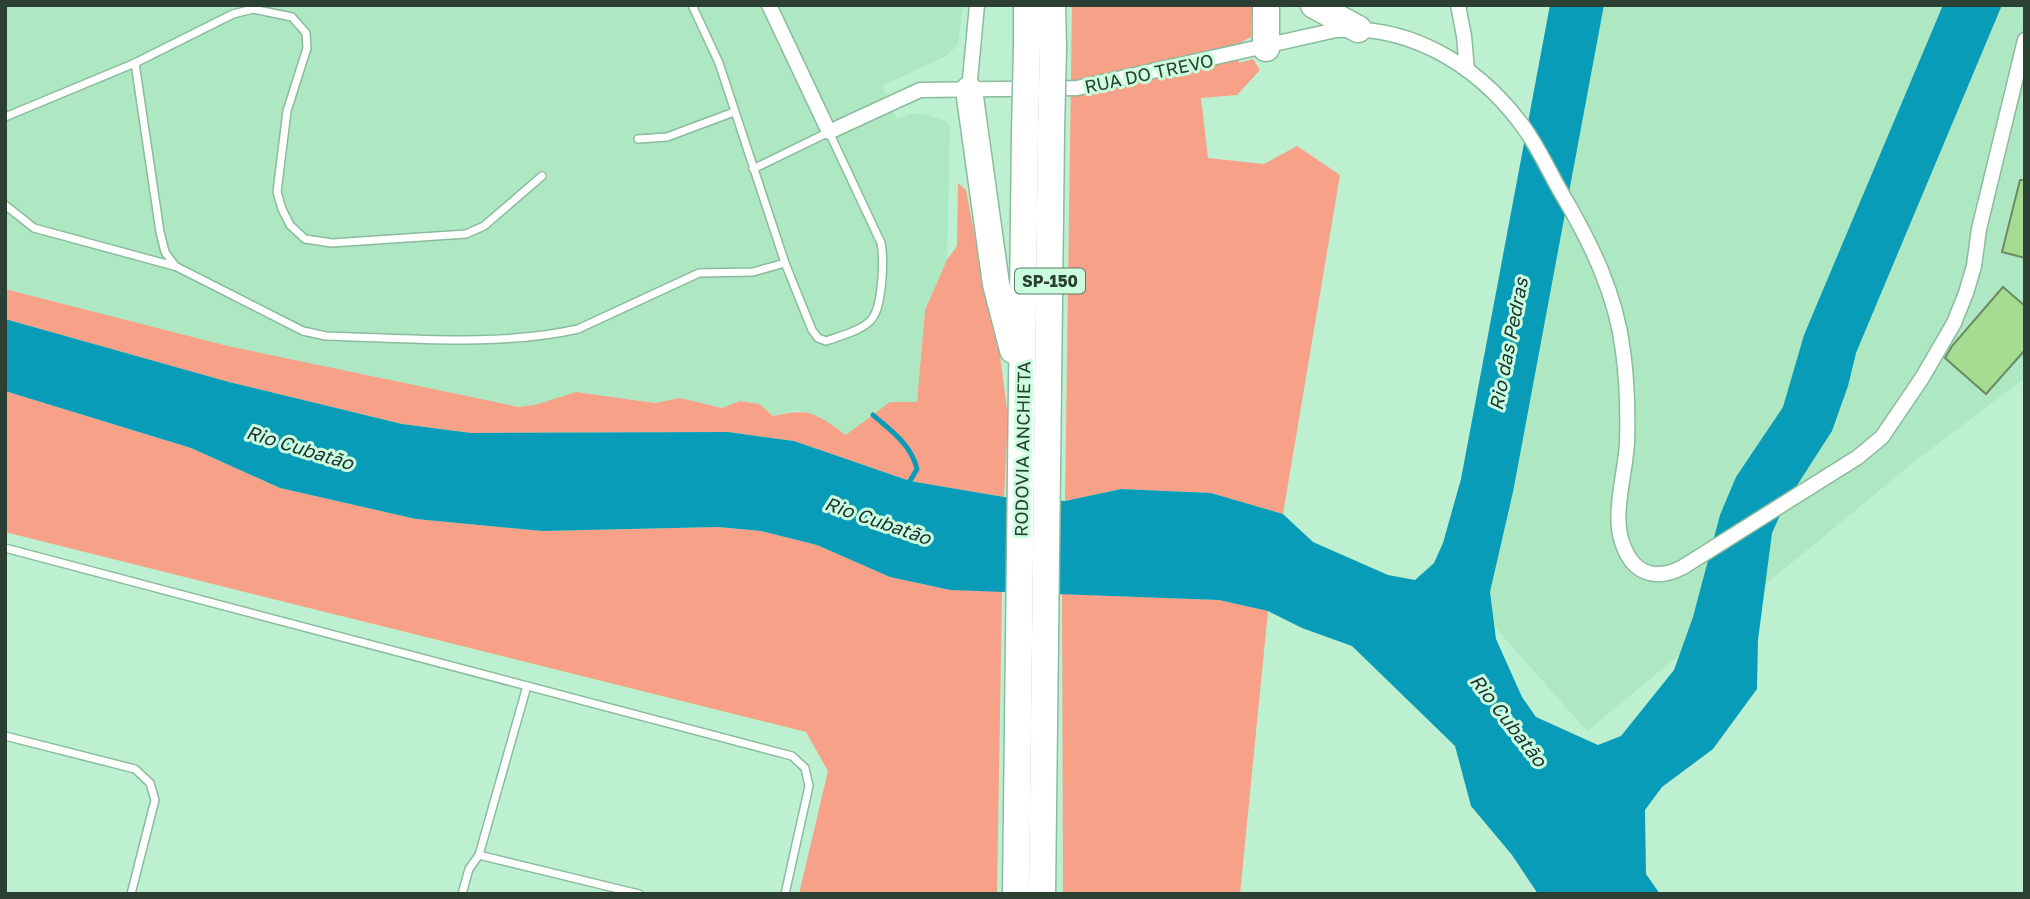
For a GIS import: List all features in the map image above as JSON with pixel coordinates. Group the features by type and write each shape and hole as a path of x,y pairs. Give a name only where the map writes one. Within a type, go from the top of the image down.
{"highway":[{"name":"RODOVIA ANCHIETA","path":"1027,5 1040,47"},
{"name":"RODOVIA ANCHIETA","path":"1016,894 1032,612 1040,47 1052,5"},
{"path":"1266,5 1266,47"},
{"path":"1314,5 1358,29"},
{"path":"968,90 996,284 1023,387"},
{"name":"RODOVIA ANCHIETA","path":"1035,431 1023,387 1038,131"},
{"name":"RODOVIA ANCHIETA","path":"1032,612 1042,894"}],"street":[{"path":"769,5 829,132"},
{"path":"968,90 977,5"},
{"path":"1458,5 1467,70"},
{"name":"RUA DO TREVO","path":"829,132 920,90 1077,89 1336,30 1358,29 1392,33 1430,47 1467,70 1508,108 1526,131 1576,218 1604,276 1616,310 1626,387 1627,443 1619,510 1620,539 1629,559 1639,569 1651,573 1671,573 1858,457 1882,437 1922,378 1954,323 1974,266 1979,229 2019,82 2025,40"}],"lane":[{"path":"692,5 719,63 753,169 785,263 812,330 818,338 826,341 870,322 876,313 884,259 881,243 829,132 753,169"},
{"path":"5,117 135,63 233,14 253,9 292,17 306,33 307,48 287,111 277,192 290,225 305,239 332,243 466,234 484,226 542,176"},
{"path":"135,63 160,232 165,252 175,266"},
{"path":"638,139 667,137 734,111"},
{"path":"5,205 34,228 175,266 275,319 326,337 513,340 578,329 699,273 753,272 785,263"},
{"path":"5,548 792,756 805,768 809,786 785,894"},
{"path":"463,894 469,869 479,855 527,686"},
{"path":"5,736 135,769 150,783 155,800 131,894"},
{"path":"479,855 639,894"}],"shaded area":[{"path":"5,5 963,5 958,43 954,49 946,56 882,86 897,119 910,114 924,114 947,122 950,128 947,260 925,310 917,402 846,435 820,417 796,410 773,416 759,404 740,401 722,408 680,398 656,403 576,392 520,407 228,346 5,289"},
{"path":"1072,5 1252,5 1251,37 1236,45 1239,63 1253,59 1260,70 1237,95 1201,98 1208,158 1264,164 1297,146 1340,175 1283,514 1211,493 1121,489 1065,501"},
{"path":"1604,5 2025,5 2025,378 1914,462 1587,731 1493,625 1490,592 1513,492"},
{"path":"958,183 966,190 984,285 998,340 1008,417 1004,497 910,481 794,441 728,432 471,433 402,424 229,382 5,319 5,289 228,346 519,407 535,405 576,392 655,403 680,398 722,408 740,401 759,404 773,416 796,412 812,414 846,435 890,402 917,402 925,310 947,260 957,246"},
{"path":"5,391 191,448 280,488 416,519 542,531 718,527 761,531 817,545 890,577 950,590 1002,591 997,894 799,894 828,771 806,732 5,532"},
{"path":"1062,594 1219,600 1268,611 1240,894 1063,894"}],"water":[{"path":"1550,5 1604,5 1513,492 1490,592 1496,639 1522,697 1536,717 1598,745 1621,736 1674,670 1693,617 1720,515 1736,477 1783,407 1804,335 1943,5 2002,5 1856,353 1832,431 1785,504 1772,533 1758,640 1757,689 1713,749 1662,787 1645,810 1646,874 1660,894 1538,894 1512,855 1471,806 1455,746 1352,646 1302,628 1268,611 1219,600 950,590 890,577 817,545 761,531 718,527 542,531 416,519 280,488 191,448 5,391 5,319 229,382 402,424 471,433 728,432 794,441 910,481 1004,497 1065,501 1121,489 1211,493 1283,514 1313,542 1388,575 1415,580 1434,563 1443,543 1461,479"}],"building":[{"path":"2020,180 2025,180 2025,258 2002,252"},
{"path":"2003,287 2025,306 2025,350 1986,394 1945,358 1952,346"}],"waterway":[{"path":"873,415 900,439 914,460 917,469 905,484"}],"water label":[{"name":"Rio das Pedras","path":"1508,344"},
{"name":"Rio Cubatão","path":"300,447"},
{"name":"Rio Cubatão","path":"878,520"},
{"name":"Rio Cubatão","path":"1509,720"}]}
